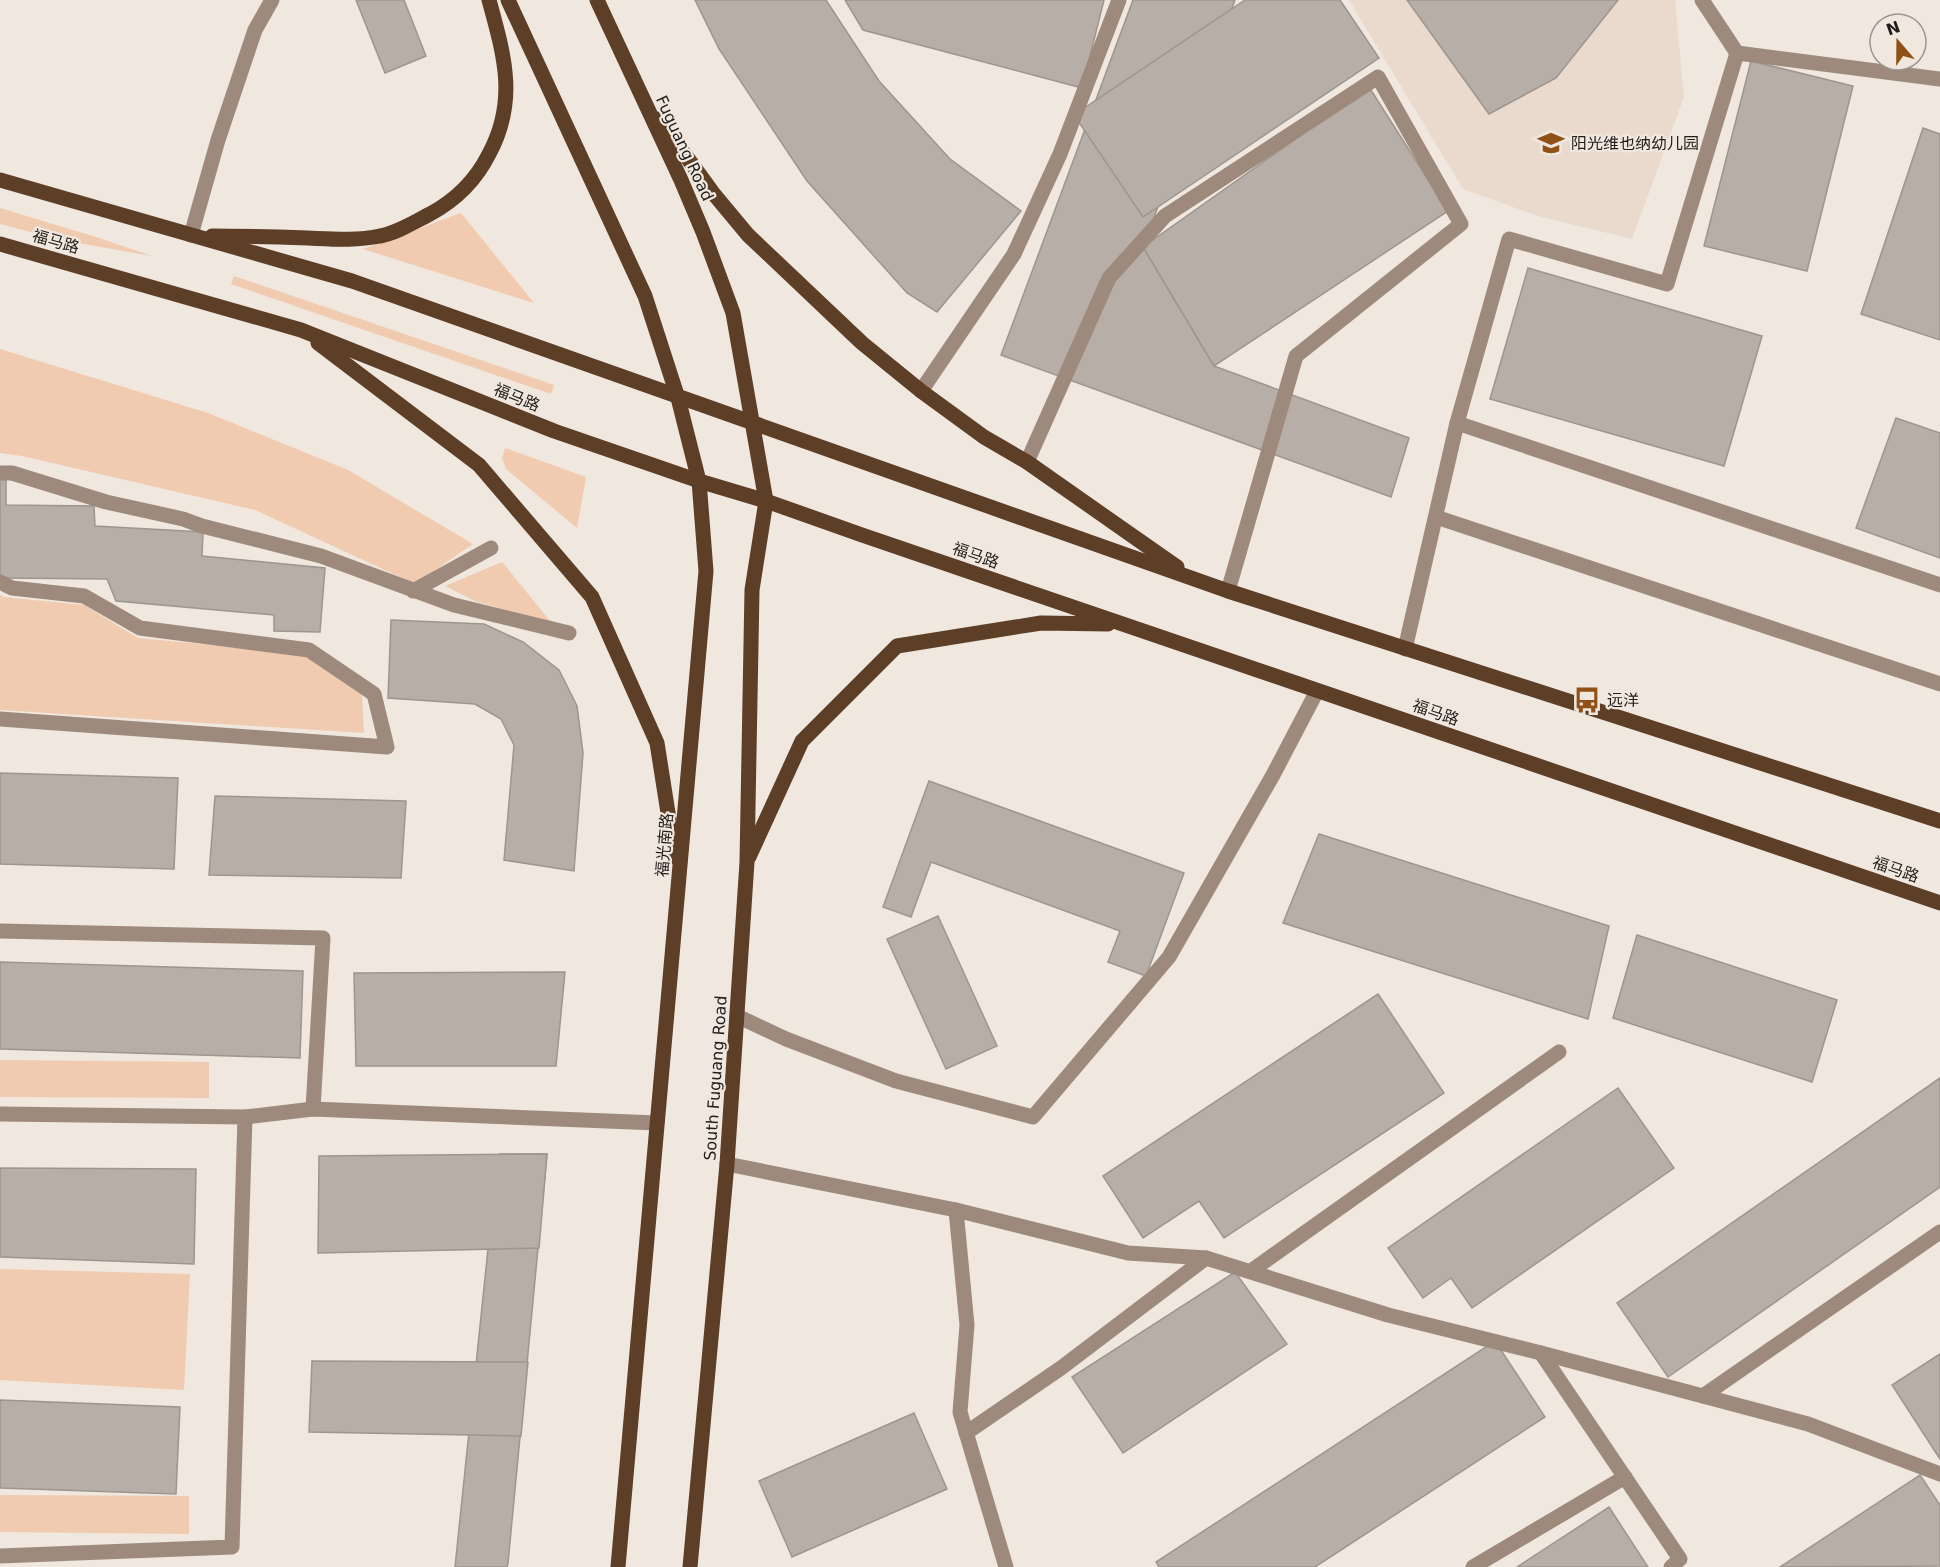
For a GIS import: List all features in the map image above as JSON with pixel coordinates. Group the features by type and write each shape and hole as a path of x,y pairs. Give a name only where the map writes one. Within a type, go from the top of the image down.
{"main road":[{"path":"190,235 352,239 382,236 431,213 468,187 483,167 495,144 505,112 506,91 501,42 489,0"},
{"name":"福光南路","path":"508,0 645,296 678,398 699,481 706,571 657,1123"},
{"name":"Fuguang Road","path":"597,0 704,232 733,313 752,423"},
{"path":"637,87 713,193 748,235 862,342 921,391 984,437 1027,462 1194,579"},
{"path":"0,180 352,281 1228,591 1940,821"},
{"name":"福马路","path":"0,244 301,330 554,430 699,481 766,501 1940,903"},
{"path":"301,330 479,465 592,597 657,742 679,882"},
{"name":"South Fuguang Road","path":"690,1567 727,1164 747,862 752,590 766,501 752,423"},
{"path":"747,862 802,741 897,646 1041,623 1125,625"},
{"path":"618,1567 657,1123"}],"lane":[{"path":"190,235 218,140 255,30 272,0"},
{"path":"921,391 1014,254 1060,154 1119,0"},
{"path":"1702,0 1737,53 1940,79"},
{"path":"1405,649 1457,423 1509,239 1667,284 1737,53"},
{"path":"1027,462 1109,278 1165,216 1378,77 1461,224 1296,356 1228,591"},
{"path":"1457,423 1940,585"},
{"path":"0,473 12,474 106,502 183,519 202,526 321,556 454,605 569,633"},
{"path":"1436,517 1940,684"},
{"path":"413,591 491,548"},
{"path":"0,582 12,588 84,596 140,628 309,650 374,694 387,747 0,719"},
{"path":"737,1016 786,1039 897,1081 1033,1117 1169,957 1273,775 1317,691"},
{"path":"0,931 323,938 313,1109"},
{"path":"1251,1271 1559,1052"},
{"path":"0,1114 244,1117 313,1109 657,1123"},
{"path":"0,1556 25,1561 232,1547 244,1117"},
{"path":"727,1164 956,1210 1128,1253 1206,1258 1388,1315 1808,1424 1940,1474"},
{"path":"956,1210 967,1325 960,1412 1006,1567"},
{"path":"1703,1396 1940,1232"},
{"path":"966,1433 1061,1368 1206,1258"},
{"path":"1541,1353 1680,1559 1671,1567"},
{"path":"1473,1567 1625,1476"}],"shaded area":[{"name":"阳光维也纳幼儿园","path":"1349,0 1675,0 1684,97 1632,239 1538,216 1463,189"},
{"path":"0,208 152,256 61,240 0,224"},
{"path":"461,213 534,303 363,249"},
{"path":"234,276 554,385 551,394 231,284"},
{"path":"0,349 208,413 348,470 473,544 415,584 255,510 22,456 0,453"},
{"path":"505,448 586,477 577,528 506,469 502,458"},
{"path":"502,562 551,622 477,602 445,586"},
{"path":"0,595 84,605 138,638 304,654 362,695 364,733 0,710"},
{"path":"0,1060 209,1062 209,1098 0,1097"},
{"path":"0,1269 190,1274 184,1390 0,1380"},
{"path":"0,1495 189,1496 189,1534 0,1532"}],"building":[{"path":"356,0 404,0 426,56 385,73"},
{"path":"695,0 826,0 879,81 950,159 1021,211 937,312 907,293 807,181 719,49"},
{"path":"845,0 1104,0 1082,88 863,30"},
{"path":"1133,0 1235,0 1143,247 1214,366 1409,438 1391,497 1001,355"},
{"path":"1245,0 1340,0 1379,58 1143,217 1074,115"},
{"path":"1407,0 1618,0 1556,78 1489,114"},
{"path":"1751,61 1853,86 1807,271 1704,246"},
{"path":"1369,87 1448,211 1214,366 1143,247"},
{"path":"1923,128 1940,134 1940,340 1861,314"},
{"path":"1528,268 1762,336 1724,466 1490,399"},
{"path":"1896,418 1940,433 1940,558 1856,528"},
{"path":"0,476 6,476 6,505 94,506 95,526 203,532 202,556 325,568 320,632 274,631 274,615 116,601 107,579 0,578"},
{"path":"391,620 484,624 523,642 559,670 577,706 583,753 574,871 504,860 514,745 501,719 475,704 388,698"},
{"path":"0,773 178,778 174,869 0,864"},
{"path":"929,781 1184,873 1146,976 1108,962 1120,931 931,862 911,917 883,907"},
{"path":"215,796 406,801 401,878 209,875"},
{"path":"1319,834 1609,926 1588,1019 1283,923"},
{"path":"938,916 997,1046 946,1069 887,939"},
{"path":"1637,935 1837,1000 1812,1082 1613,1018"},
{"path":"0,962 303,971 300,1058 0,1049"},
{"path":"565,972 556,1066 356,1066 354,973"},
{"path":"1378,994 1444,1093 1224,1238 1199,1201 1143,1238 1103,1176"},
{"path":"1940,1078 1940,1187 1668,1377 1617,1303"},
{"path":"1618,1088 1674,1168 1472,1308 1451,1278 1423,1298 1388,1248"},
{"path":"500,1154 547,1154 508,1563 507,1567 455,1567 488,1249"},
{"path":"547,1154 539,1248 318,1253 319,1156"},
{"path":"0,1168 196,1169 194,1264 0,1257"},
{"path":"1235,1272 1287,1344 1123,1453 1072,1377"},
{"path":"1495,1341 1545,1417 1315,1567 1159,1567 1156,1562"},
{"path":"1940,1354 1940,1459 1892,1385"},
{"path":"312,1361 528,1362 521,1436 309,1432"},
{"path":"0,1400 180,1407 176,1494 0,1488"},
{"path":"914,1413 947,1489 792,1557 759,1481"},
{"path":"1920,1475 1940,1505 1940,1566 1780,1567"},
{"path":"1609,1507 1648,1567 1517,1567"}],"place":[{"name":"阳光维也纳幼儿园","path":"1551,143"},
{"name":"远洋","path":"1587,700"}]}
